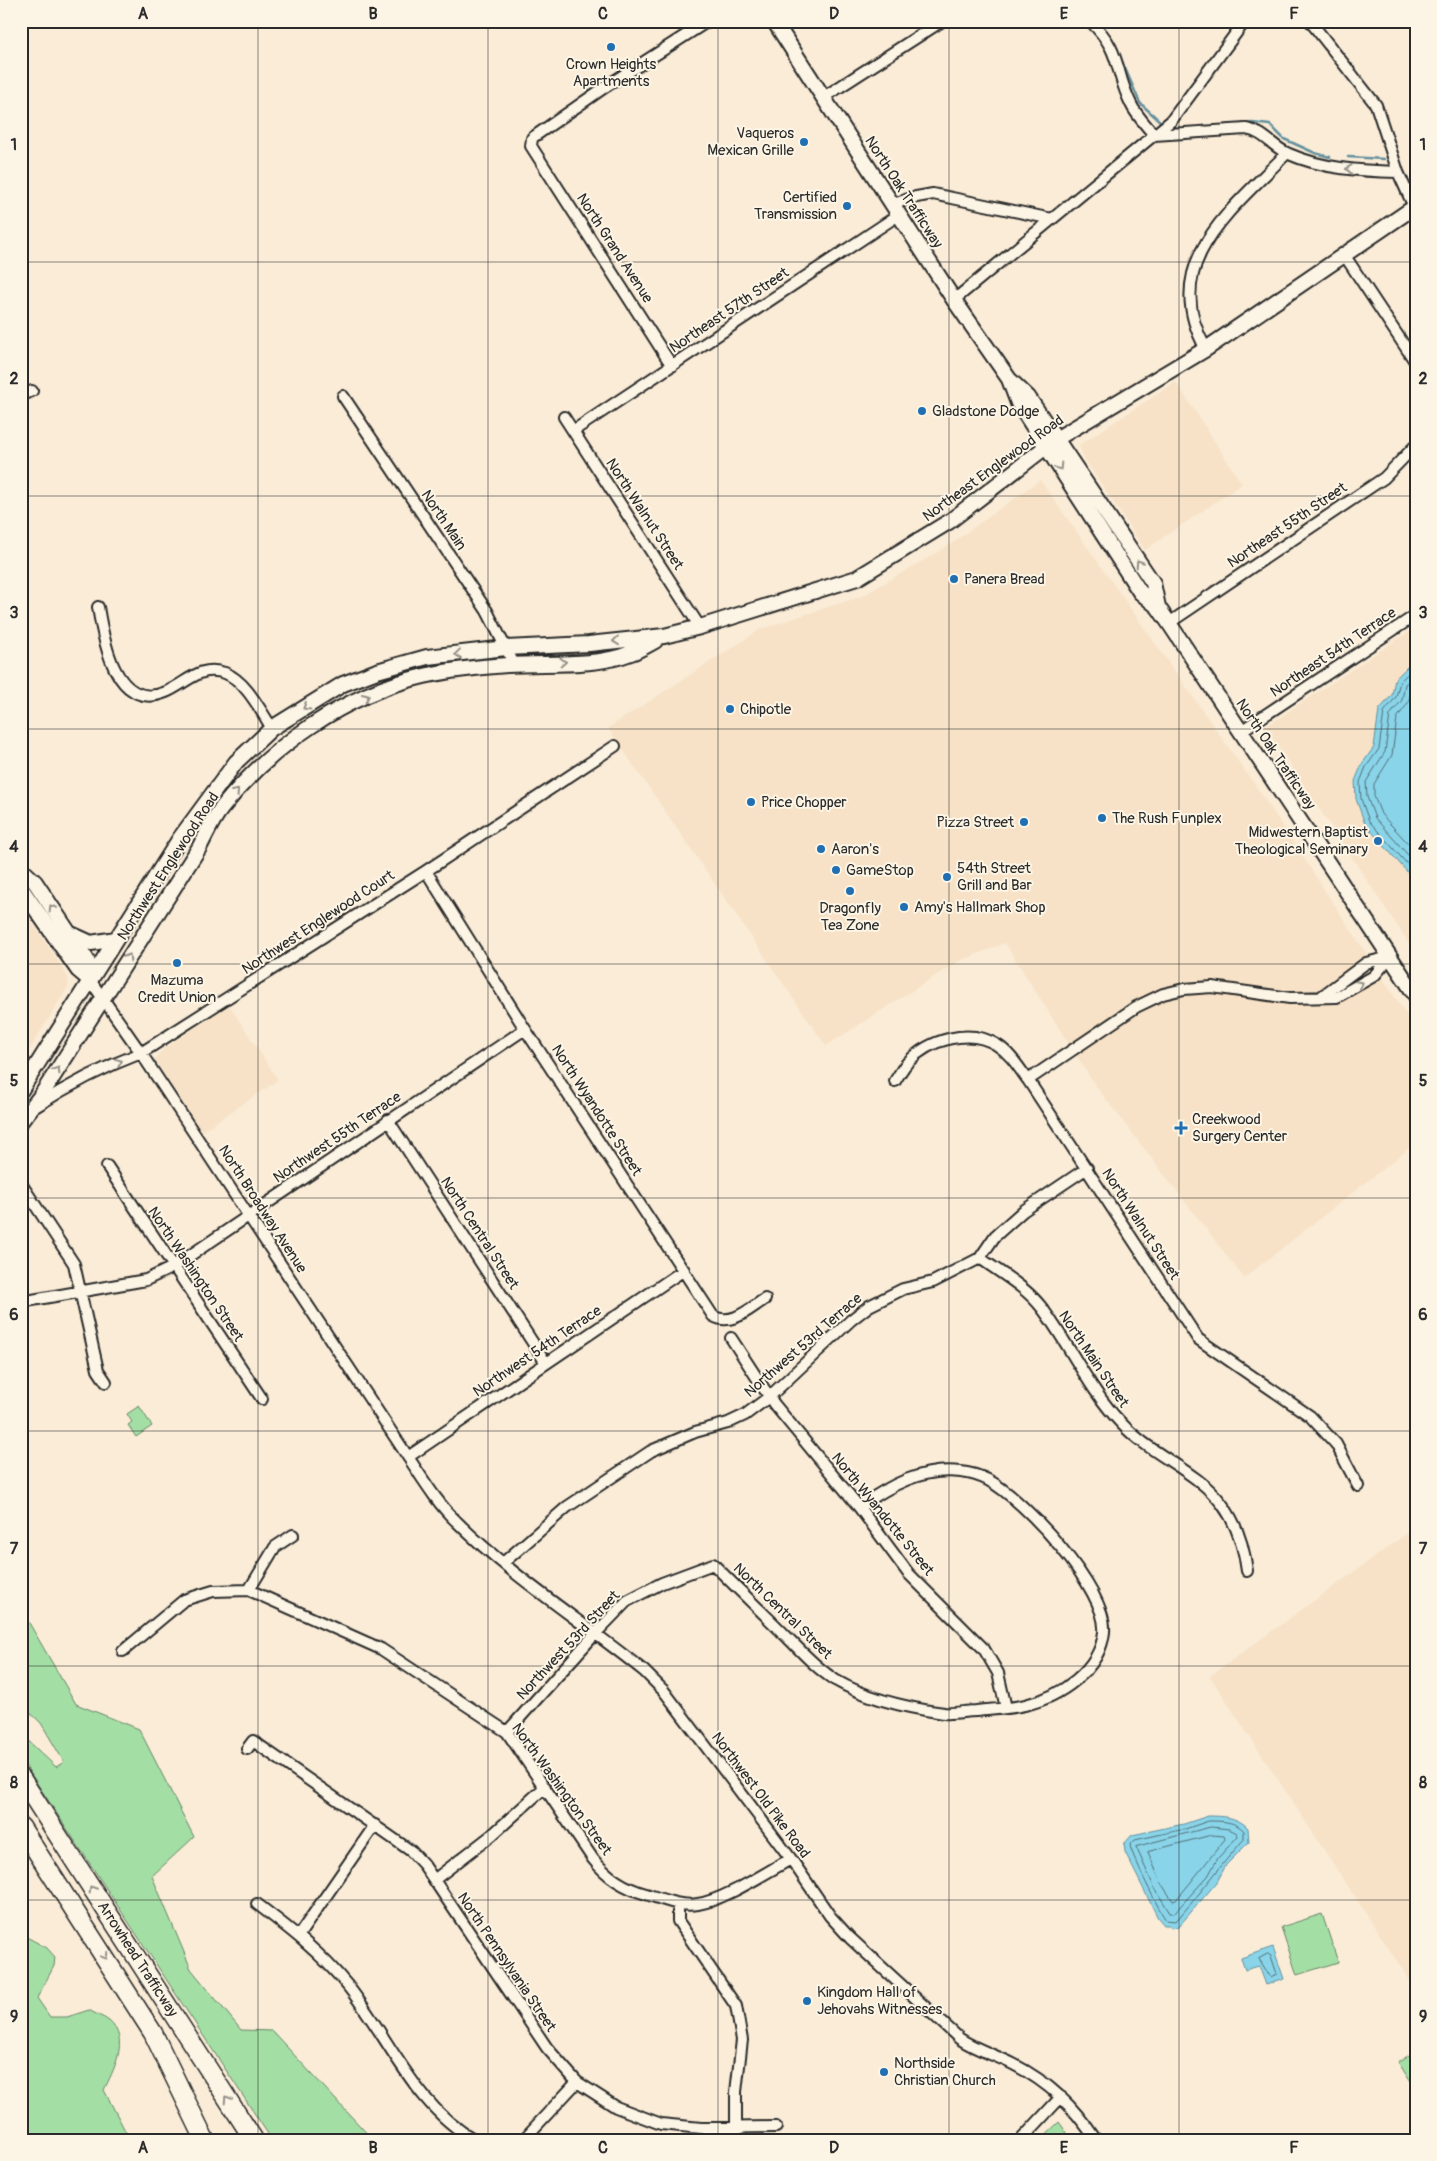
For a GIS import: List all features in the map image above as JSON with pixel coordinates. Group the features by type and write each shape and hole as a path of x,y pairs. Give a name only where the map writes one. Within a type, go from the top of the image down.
{"highway":[{"name":"Arrowhead Trafficway","path":"21,1778 254,2140"},
{"name":"Arrowhead Trafficway","path":"21,1827 153,2033 205,2140"}],"main road":[{"name":"North Oak Trafficway","path":"774,21 954,300 1009,380 1018,403 1051,443 1140,592 1158,607 1169,623 1416,996"},
{"name":"Northeast Englewood Road","path":"506,648 589,644 664,636 700,628 857,578 950,520 1051,443 1206,349 1415,207"},
{"name":"Northeast Englewood Road","path":"514,664 591,661 630,653 664,636"},
{"name":"Northwest Englewood Road","path":"21,1090 180,838 236,762 272,728 344,684 377,671 427,657 506,648"},
{"name":"Northwest Englewood Road","path":"26,1116 199,848 220,810 256,769 292,740 336,711 372,694 414,679 471,668 514,664"},
{"name":"North Broadway Avenue","path":"21,869 35,882 87,960 90,980"},
{"name":"North Broadway Avenue","path":"21,888 78,970 90,980"},
{"path":"67,932 91,942 116,939"}],"street":[{"name":"North Grand Avenue","path":"672,366 532,146 532,138 605,87 708,21"},
{"path":"824,97 942,21"},
{"path":"1090,21 1103,34 1114,52 1131,104 1154,135"},
{"path":"954,300 1171,121 1245,21"},
{"path":"1310,21 1376,105 1398,172 1415,207"},
{"path":"1154,135 1246,129 1257,131 1288,153 1332,167 1398,172"},
{"path":"1206,349 1193,322 1189,300 1191,284 1201,250 1218,225 1288,153"},
{"name":"Northeast 57th Street","path":"574,431 672,366 911,198 933,194 1052,219"},
{"path":"1345,256 1416,363"},
{"path":"21,396 32,391"},
{"name":"North Main","path":"343,396 487,611 514,664"},
{"name":"North Walnut Street","path":"564,417 700,628"},
{"name":"Northeast 55th Street","path":"1169,623 1384,478 1416,445"},
{"path":"98,606 109,660 129,687 146,694 157,694 166,692 200,672 210,670 226,673 241,684 272,728"},
{"name":"Northeast 54th Terrace","path":"1241,731 1416,615"},
{"name":"Northwest Englewood Court","path":"26,1116 67,1087 141,1052 426,870 615,746"},
{"name":"North Wyandotte Street","path":"426,870 525,1029 713,1316 718,1319 735,1318 765,1299"},
{"path":"1322,996 1366,963 1390,957"},
{"path":"1028,1080 1136,1007 1163,994 1184,989 1212,987 1290,998 1337,997 1374,976 1390,957"},
{"name":"North Broadway Avenue","path":"90,980 141,1052 408,1457"},
{"name":"Northwest 55th Terrace","path":"21,1302 146,1280 173,1267 525,1029"},
{"name":"North Walnut Street","path":"895,1082 907,1063 922,1051 940,1042 963,1037 986,1040 997,1045 1014,1061 1028,1080 1198,1338 1310,1416 1336,1444 1358,1486"},
{"name":"North Central Street","path":"388,1120 546,1363"},
{"name":"North Washington Street","path":"107,1166 262,1399"},
{"path":"980,1258 995,1236 1023,1211 1086,1168"},
{"path":"22,1184 74,1264 82,1291 86,1322 98,1370 106,1382"},
{"name":"Northwest 53rd Terrace","path":"503,1563 567,1507 651,1451 694,1432 728,1423 769,1397 851,1320 869,1306 903,1289 933,1282 980,1258"},
{"name":"North Main Street","path":"980,1258 1021,1287 1042,1308 1103,1401 1122,1424 1139,1440 1201,1483 1216,1496 1237,1530 1244,1549 1246,1571"},
{"name":"Northwest 54th Terrace","path":"408,1457 684,1270"},
{"name":"North Wyandotte Street","path":"731,1338 769,1397 859,1507 908,1573 984,1648 998,1673 1006,1708"},
{"name":"Northwest Old Pike Road","path":"408,1457 437,1500 455,1521 503,1563 644,1671 664,1691 791,1859 830,1916 850,1938 960,2040 977,2050 1012,2063 1040,2079 1076,2112 1096,2140"},
{"name":"North Central Street","path":"713,1564 819,1668 857,1691 945,1713 1006,1708 1032,1703 1056,1693 1087,1670 1098,1655 1104,1631 1102,1612 1080,1573 1044,1528 1021,1505 988,1480 974,1475 946,1472 924,1474 889,1486 859,1507"},
{"path":"250,1590 275,1547 293,1535"},
{"name":"Northwest 53rd Street","path":"507,1732 627,1601 644,1591 713,1564"},
{"name":"North Washington Street","path":"124,1651 184,1600 213,1591 250,1590 381,1649 507,1732 604,1873 624,1886 678,1904"},
{"name":"North Pennsylvania Street","path":"247,1750 253,1741 411,1851 424,1865 547,2048 576,2082 616,2107 661,2124 736,2129 776,2127"},
{"path":"434,1880 492,1835 545,1787"},
{"path":"299,1935 375,1825"},
{"path":"739,2140 736,2129 736,2092 742,2040 736,2006 678,1921 678,1904 698,1904 721,1896 791,1859"},
{"path":"257,1904 299,1935 348,1986 422,2094 452,2125 476,2140"},
{"path":"523,2140 576,2082"},
{"path":"1022,2140 1061,2097"}],"shaded area":[{"path":"1176,382 1242,484 1145,550 1084,458 1079,445"},
{"path":"1040,480 1262,795 1416,1029 1416,1143 1244,1278 1095,1085 1005,943 957,962 826,1046 608,728 761,629 862,596 948,546"},
{"name":"Midwestern Baptist Theological Seminary","path":"1416,627 1416,954 1265,727"},
{"path":"21,905 68,977 68,987 21,1063"},
{"path":"229,1005 278,1080 201,1132 155,1060 163,1049"},
{"path":"1416,1527 1416,1990 1210,1676"}],"green space":[{"path":"139,1406 152,1426 136,1437 128,1425 132,1422 127,1414"},
{"path":"21,1609 76,1704 139,1729 194,1837 152,1876 191,1969 241,2030 272,2031 373,2140 272,2140 21,1759 21,1734 56,1767 64,1762 41,1723 21,1704"},
{"path":"1322,1914 1338,1962 1297,1975 1281,1927"},
{"path":"21,1934 47,1948 55,1957 54,1966 37,1998 50,2017 67,2017 89,2010 109,2021 115,2028 119,2037 118,2055 104,2090 130,2140 21,2140"},
{"path":"1416,2051 1416,2090 1398,2062"},
{"path":"1059,2122 1072,2140 1040,2140"}],"water":[{"path":"1409,665 1416,665 1416,882 1365,824 1356,799 1355,781 1362,764 1374,747 1379,710 1392,695 1395,679"},
{"path":"1208,1816 1225,1817 1240,1821 1248,1828 1249,1842 1226,1865 1217,1882 1179,1926 1172,1928 1170,1925 1164,1925 1158,1918 1125,1852 1124,1844 1132,1835 1184,1824"},
{"path":"1273,1947 1284,1979 1266,1985 1259,1966 1245,1970 1241,1958"}],"waterway":[{"path":"1098,21 1112,38 1140,103 1162,123"},
{"path":"1205,127 1252,123 1270,125 1284,139 1315,153 1330,157"},
{"path":"1348,157 1384,159"}],"place":[{"name":"Crown Heights Apartments","path":"611,47"},
{"name":"Vaqueros Mexican Grille","path":"804,142"},
{"name":"Certified Transmission","path":"847,206"},
{"name":"Gladstone Dodge","path":"922,411"},
{"name":"Panera Bread","path":"954,579"},
{"name":"Chipotle","path":"730,709"},
{"name":"Price Chopper","path":"751,802"},
{"name":"The Rush Funplex","path":"1102,818"},
{"name":"Pizza Street","path":"1024,822"},
{"name":"Midwestern Baptist Theological Seminary","path":"1378,841"},
{"name":"Aaron's","path":"821,849"},
{"name":"GameStop","path":"836,870"},
{"name":"54th Street Grill and Bar","path":"947,877"},
{"name":"Dragonfly Tea Zone","path":"850,891"},
{"name":"Amy's Hallmark Shop","path":"904,907"},
{"name":"Mazuma Credit Union","path":"177,963"},
{"name":"Creekwood Surgery Center","path":"1181,1128"},
{"name":"Kingdom Hall of Jehovahs Witnesses","path":"807,2001"},
{"name":"Northside Christian Church","path":"884,2072"}]}
